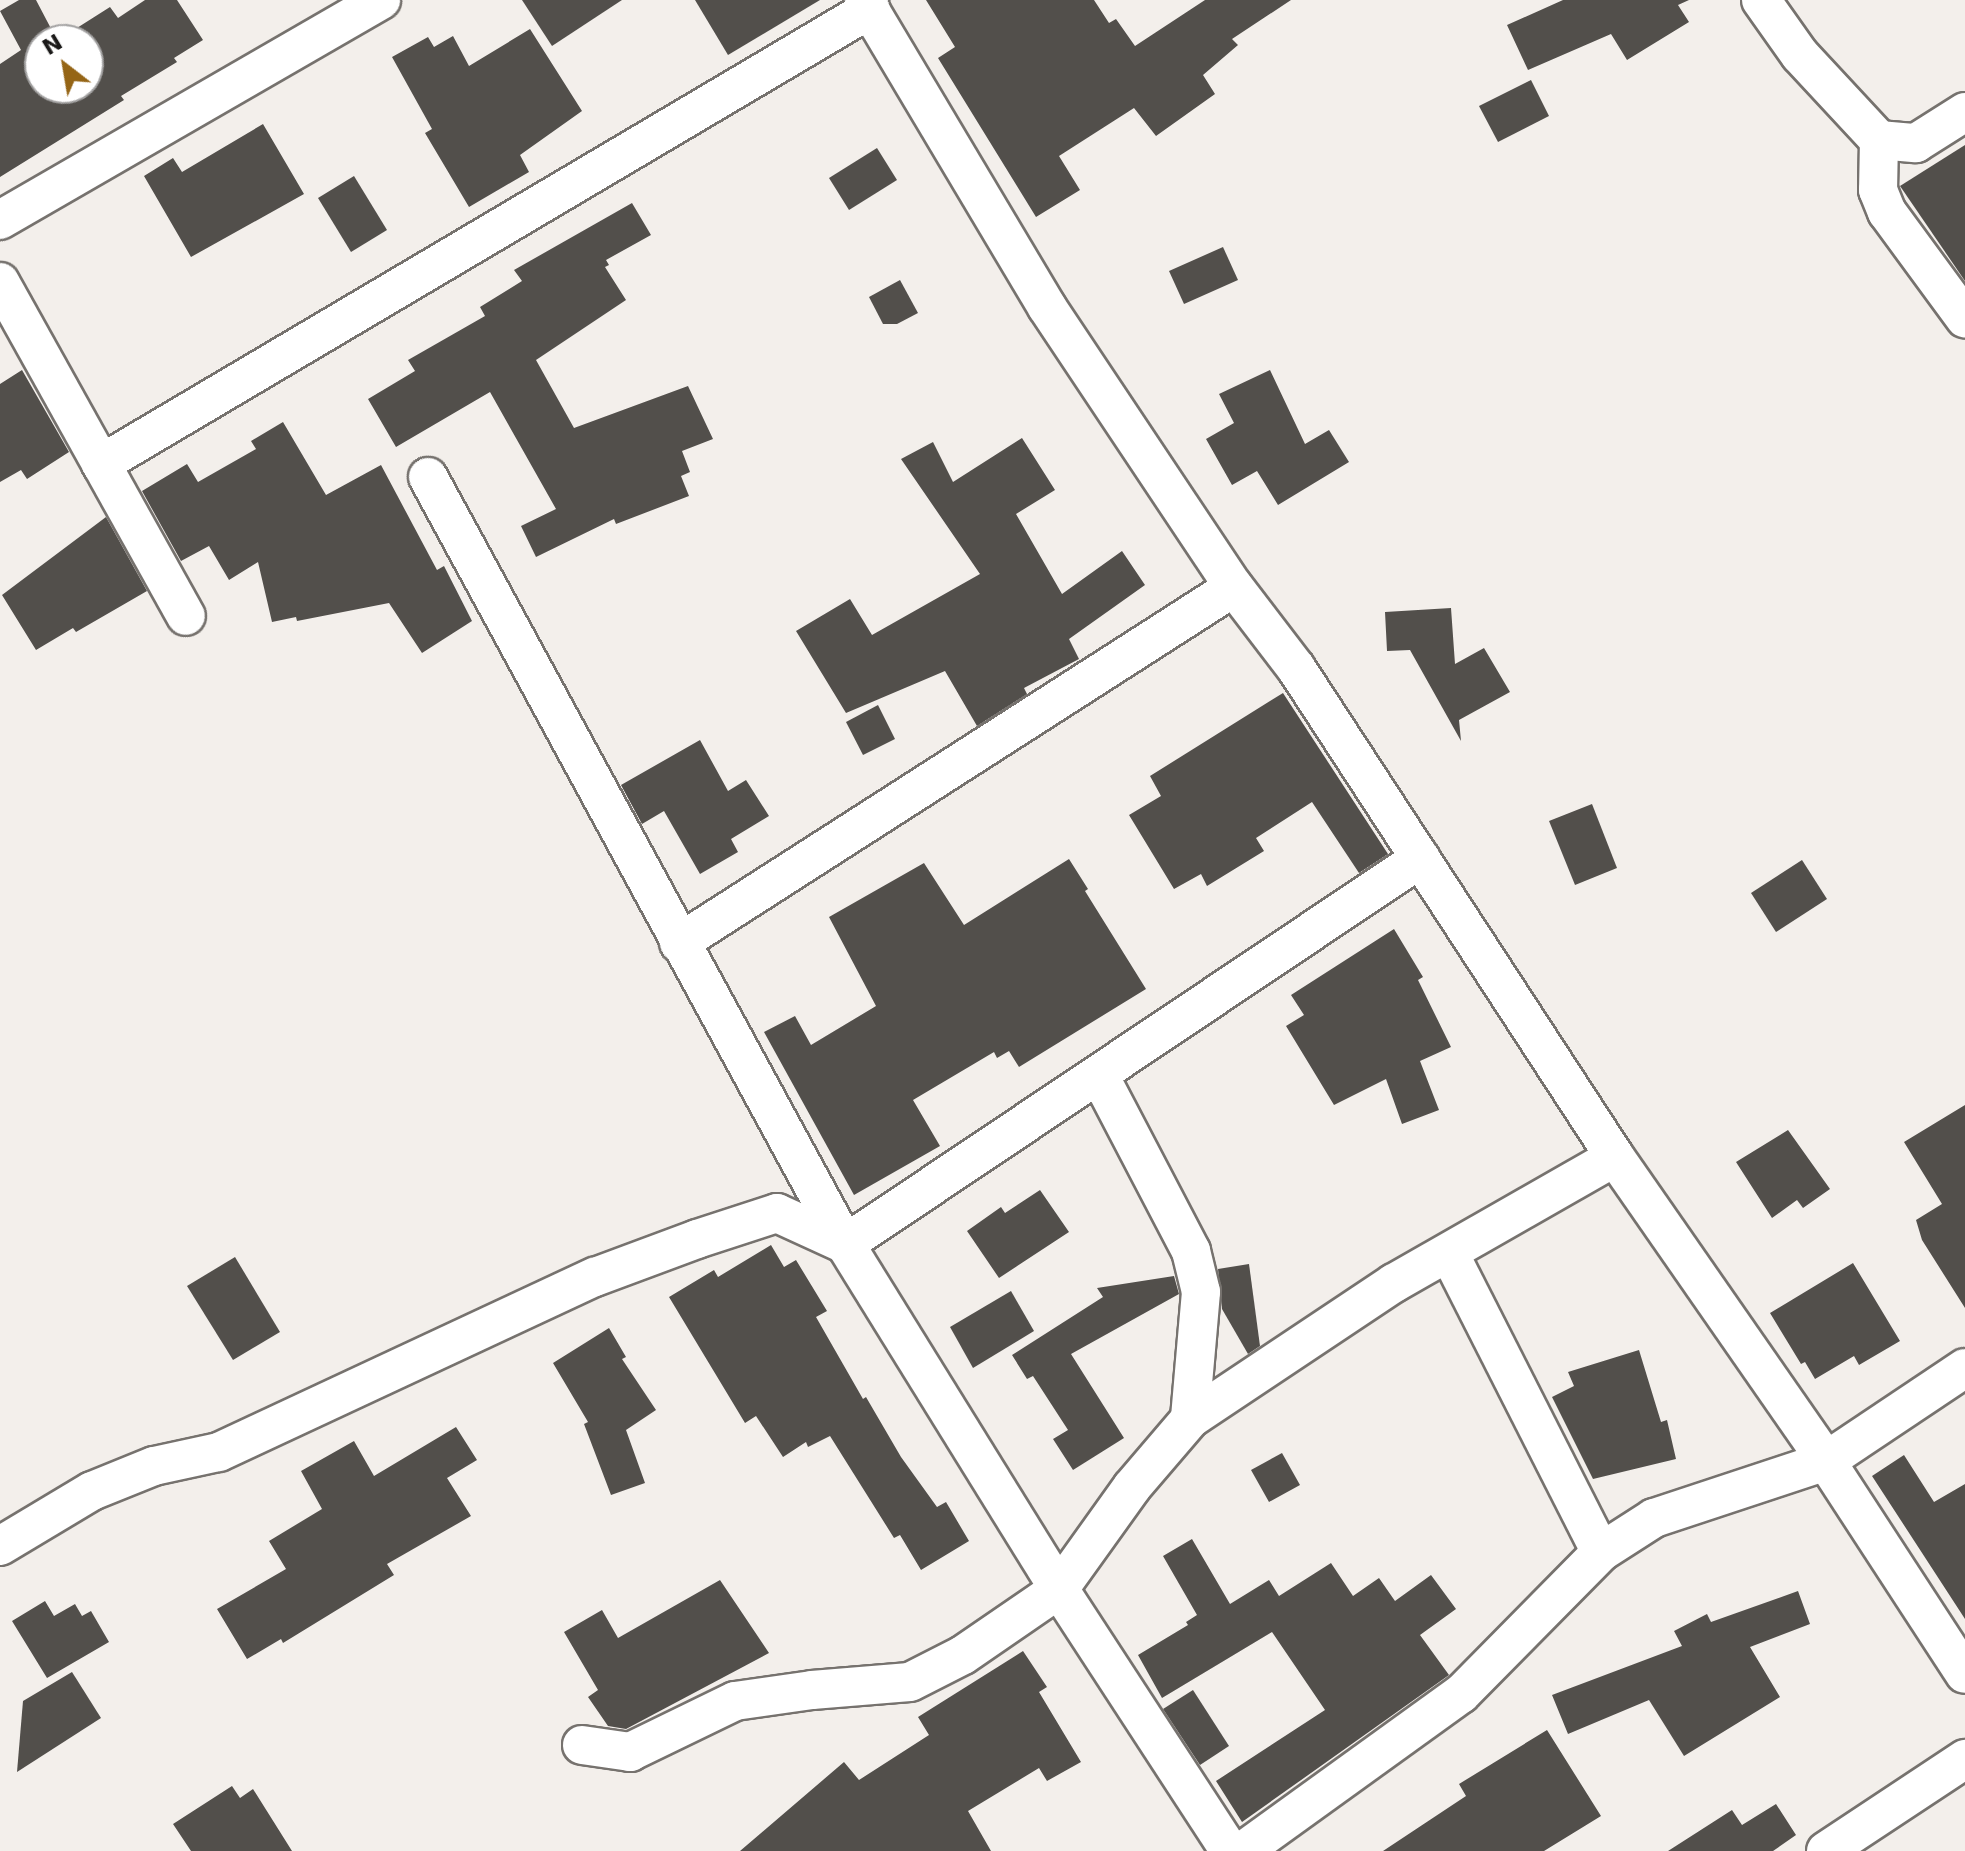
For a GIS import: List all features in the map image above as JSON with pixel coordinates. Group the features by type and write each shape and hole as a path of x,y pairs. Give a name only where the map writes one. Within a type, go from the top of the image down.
{"street":[{"path":"0,220 381,0"},
{"path":"1761,0 1800,55 1879,140 1916,143 1965,112"},
{"path":"101,464 867,4 1047,307 1234,587 1296,668 1615,1157 1826,1461 1965,1674"},
{"path":"1879,140 1878,190 1887,212 1965,318"},
{"path":"0,282 186,616"},
{"path":"428,477 845,1244 1059,1589 1230,1851"},
{"path":"679,943 1234,587"},
{"path":"845,1244 1421,858"},
{"path":"1099,1075 1191,1251 1201,1292 1190,1419"},
{"path":"582,1745 630,1752 735,1701 812,1690 910,1682 963,1655 1059,1589 1132,1487 1190,1419 1394,1283 1615,1157"},
{"path":"0,1546 92,1491 154,1466 219,1452 595,1277 697,1239 777,1213 845,1244"},
{"path":"1449,1253 1601,1552"},
{"path":"1243,1851 1461,1694 1601,1552 1654,1518 1826,1461 1965,1368"},
{"path":"1826,1851 1965,1759"}],"building":[{"path":"19,0 36,0 49,24 24,24 24,104 104,104 104,24 83,24 110,7 118,18 145,0 177,0 203,40 174,58 177,62 121,96 124,100 0,177 0,64 21,50 0,11"},
{"path":"522,0 622,0 552,46"},
{"path":"695,0 820,0 728,55"},
{"path":"926,0 1094,0 1109,23 1116,19 1135,46 1205,0 1291,0 1232,39 1238,45 1203,75 1215,94 1156,136 1134,108 1059,156 1080,190 1036,217 938,58 955,47"},
{"path":"1563,0 1689,0 1678,5 1689,22 1627,60 1611,34 1528,70 1507,25"},
{"path":"530,29 582,111 520,155 529,172 469,207 425,133 432,129 392,57 428,37 434,47 453,36 469,66"},
{"path":"1531,80 1549,116 1498,142 1479,106"},
{"path":"263,124 304,194 191,257 144,176 173,158 182,172"},
{"path":"1965,145 1965,281 1900,186"},
{"path":"877,148 897,180 849,210 829,178"},
{"path":"354,176 387,230 351,252 318,198"},
{"path":"632,203 651,235 606,260 609,265 605,267 626,300 536,360 574,428 688,386 713,439 682,451 690,472 681,476 689,496 616,524 614,519 536,557 521,526 556,509 490,392 396,447 368,399 415,371 408,360 485,316 480,307 522,281 514,270"},
{"path":"1223,247 1238,280 1184,304 1169,271"},
{"path":"900,280 918,313 897,324 883,324 869,297"},
{"path":"22,370 69,452 27,479 21,470 0,482 0,384"},
{"path":"1270,370 1305,444 1329,430 1349,462 1278,505 1257,471 1232,485 1206,439 1234,423 1219,394"},
{"path":"283,422 326,495 381,465 437,570 444,566 472,621 422,653 389,603 297,621 296,617 272,622 258,562 229,580 209,546 181,561 142,491 187,464 198,482 256,449 251,441"},
{"path":"1022,438 1055,490 1016,514 1062,594 1122,551 1145,585 1069,639 1079,659 1024,688 1027,694 977,726 945,671 846,713 796,631 850,599 872,635 980,574 901,459 933,442 953,482"},
{"path":"106,517 147,591 76,632 73,628 36,650 2,595"},
{"path":"1451,608 1455,664 1484,648 1510,692 1459,720 1461,741 1410,650 1387,651 1385,612"},
{"path":"1283,693 1388,854 1359,873 1312,802 1256,838 1264,851 1207,886 1201,874 1174,889 1129,815 1161,796 1150,776"},
{"path":"878,705 895,739 863,755 846,722"},
{"path":"700,740 728,791 746,780 769,816 731,839 738,852 700,874 664,811 642,824 621,785"},
{"path":"1592,804 1617,868 1575,885 1549,821"},
{"path":"1069,859 1088,889 1085,891 1146,989 1019,1067 1009,1051 997,1058 994,1052 913,1100 940,1146 854,1195 764,1032 795,1016 811,1045 876,1006 829,917 924,863 964,925"},
{"path":"1802,860 1827,899 1776,932 1751,893"},
{"path":"1394,929 1423,977 1418,980 1451,1047 1420,1061 1439,1110 1402,1124 1386,1079 1334,1105 1286,1026 1304,1015 1291,995"},
{"path":"1965,1105 1965,1308 1922,1240 1916,1220 1942,1204 1904,1142"},
{"path":"1788,1130 1830,1189 1803,1208 1797,1200 1772,1218 1736,1162"},
{"path":"1040,1190 1069,1232 999,1278 967,1231 1001,1207 1005,1213"},
{"path":"771,1245 784,1267 796,1260 827,1311 816,1317 863,1399 866,1397 901,1457 937,1507 946,1502 969,1541 921,1570 900,1535 894,1538 830,1436 808,1447 806,1442 783,1457 756,1416 745,1423 669,1297 714,1270 718,1277"},
{"path":"235,1257 280,1332 233,1360 187,1286"},
{"path":"1853,1263 1900,1341 1859,1365 1854,1356 1815,1379 1805,1362 1801,1364 1770,1313"},
{"path":"1249,1264 1260,1346 1248,1354 1222,1309 1218,1269"},
{"path":"1174,1276 1179,1294 1071,1354 1124,1438 1073,1470 1053,1439 1068,1430 1033,1376 1027,1379 1012,1355 1103,1297 1097,1288"},
{"path":"1011,1291 1034,1331 973,1368 950,1327"},
{"path":"609,1328 626,1357 622,1359 656,1410 626,1430 645,1483 611,1495 584,1424 588,1422 553,1363"},
{"path":"1639,1350 1661,1422 1667,1420 1676,1459 1593,1479 1552,1397 1574,1386 1568,1372"},
{"path":"456,1427 477,1460 447,1478 471,1516 387,1564 394,1575 283,1643 281,1639 247,1659 217,1609 286,1569 269,1541 322,1509 301,1471 354,1441 374,1476"},
{"path":"1282,1453 1300,1485 1269,1502 1251,1470"},
{"path":"1904,1455 1934,1502 1965,1484 1965,1619 1872,1476"},
{"path":"1192,1539 1230,1604 1269,1580 1279,1596 1331,1563 1353,1596 1379,1578 1395,1601 1431,1575 1456,1609 1420,1635 1449,1675 1242,1822 1216,1781 1325,1710 1272,1632 1162,1698 1138,1655 1188,1625 1186,1622 1197,1615 1163,1556"},
{"path":"720,1580 769,1653 626,1729 608,1726 588,1697 598,1690 564,1632 602,1610 618,1638"},
{"path":"1798,1591 1810,1624 1750,1647 1780,1697 1684,1756 1649,1700 1568,1734 1552,1695 1682,1646 1674,1631 1707,1614 1711,1622"},
{"path":"45,1601 54,1616 75,1604 82,1616 91,1611 109,1642 47,1678 12,1621"},
{"path":"1023,1651 1047,1687 1039,1692 1081,1762 1047,1781 1039,1768 968,1811 991,1851 740,1851 844,1762 859,1780 929,1735 918,1717"},
{"path":"72,1672 101,1718 17,1772 23,1701"},
{"path":"1193,1690 1229,1746 1200,1765 1163,1709"},
{"path":"1547,1730 1601,1816 1544,1851 1383,1851 1466,1796 1459,1784"},
{"path":"232,1786 240,1798 253,1789 292,1851 191,1851 173,1824"},
{"path":"1776,1804 1796,1835 1773,1851 1668,1851 1732,1810 1742,1825"}]}
